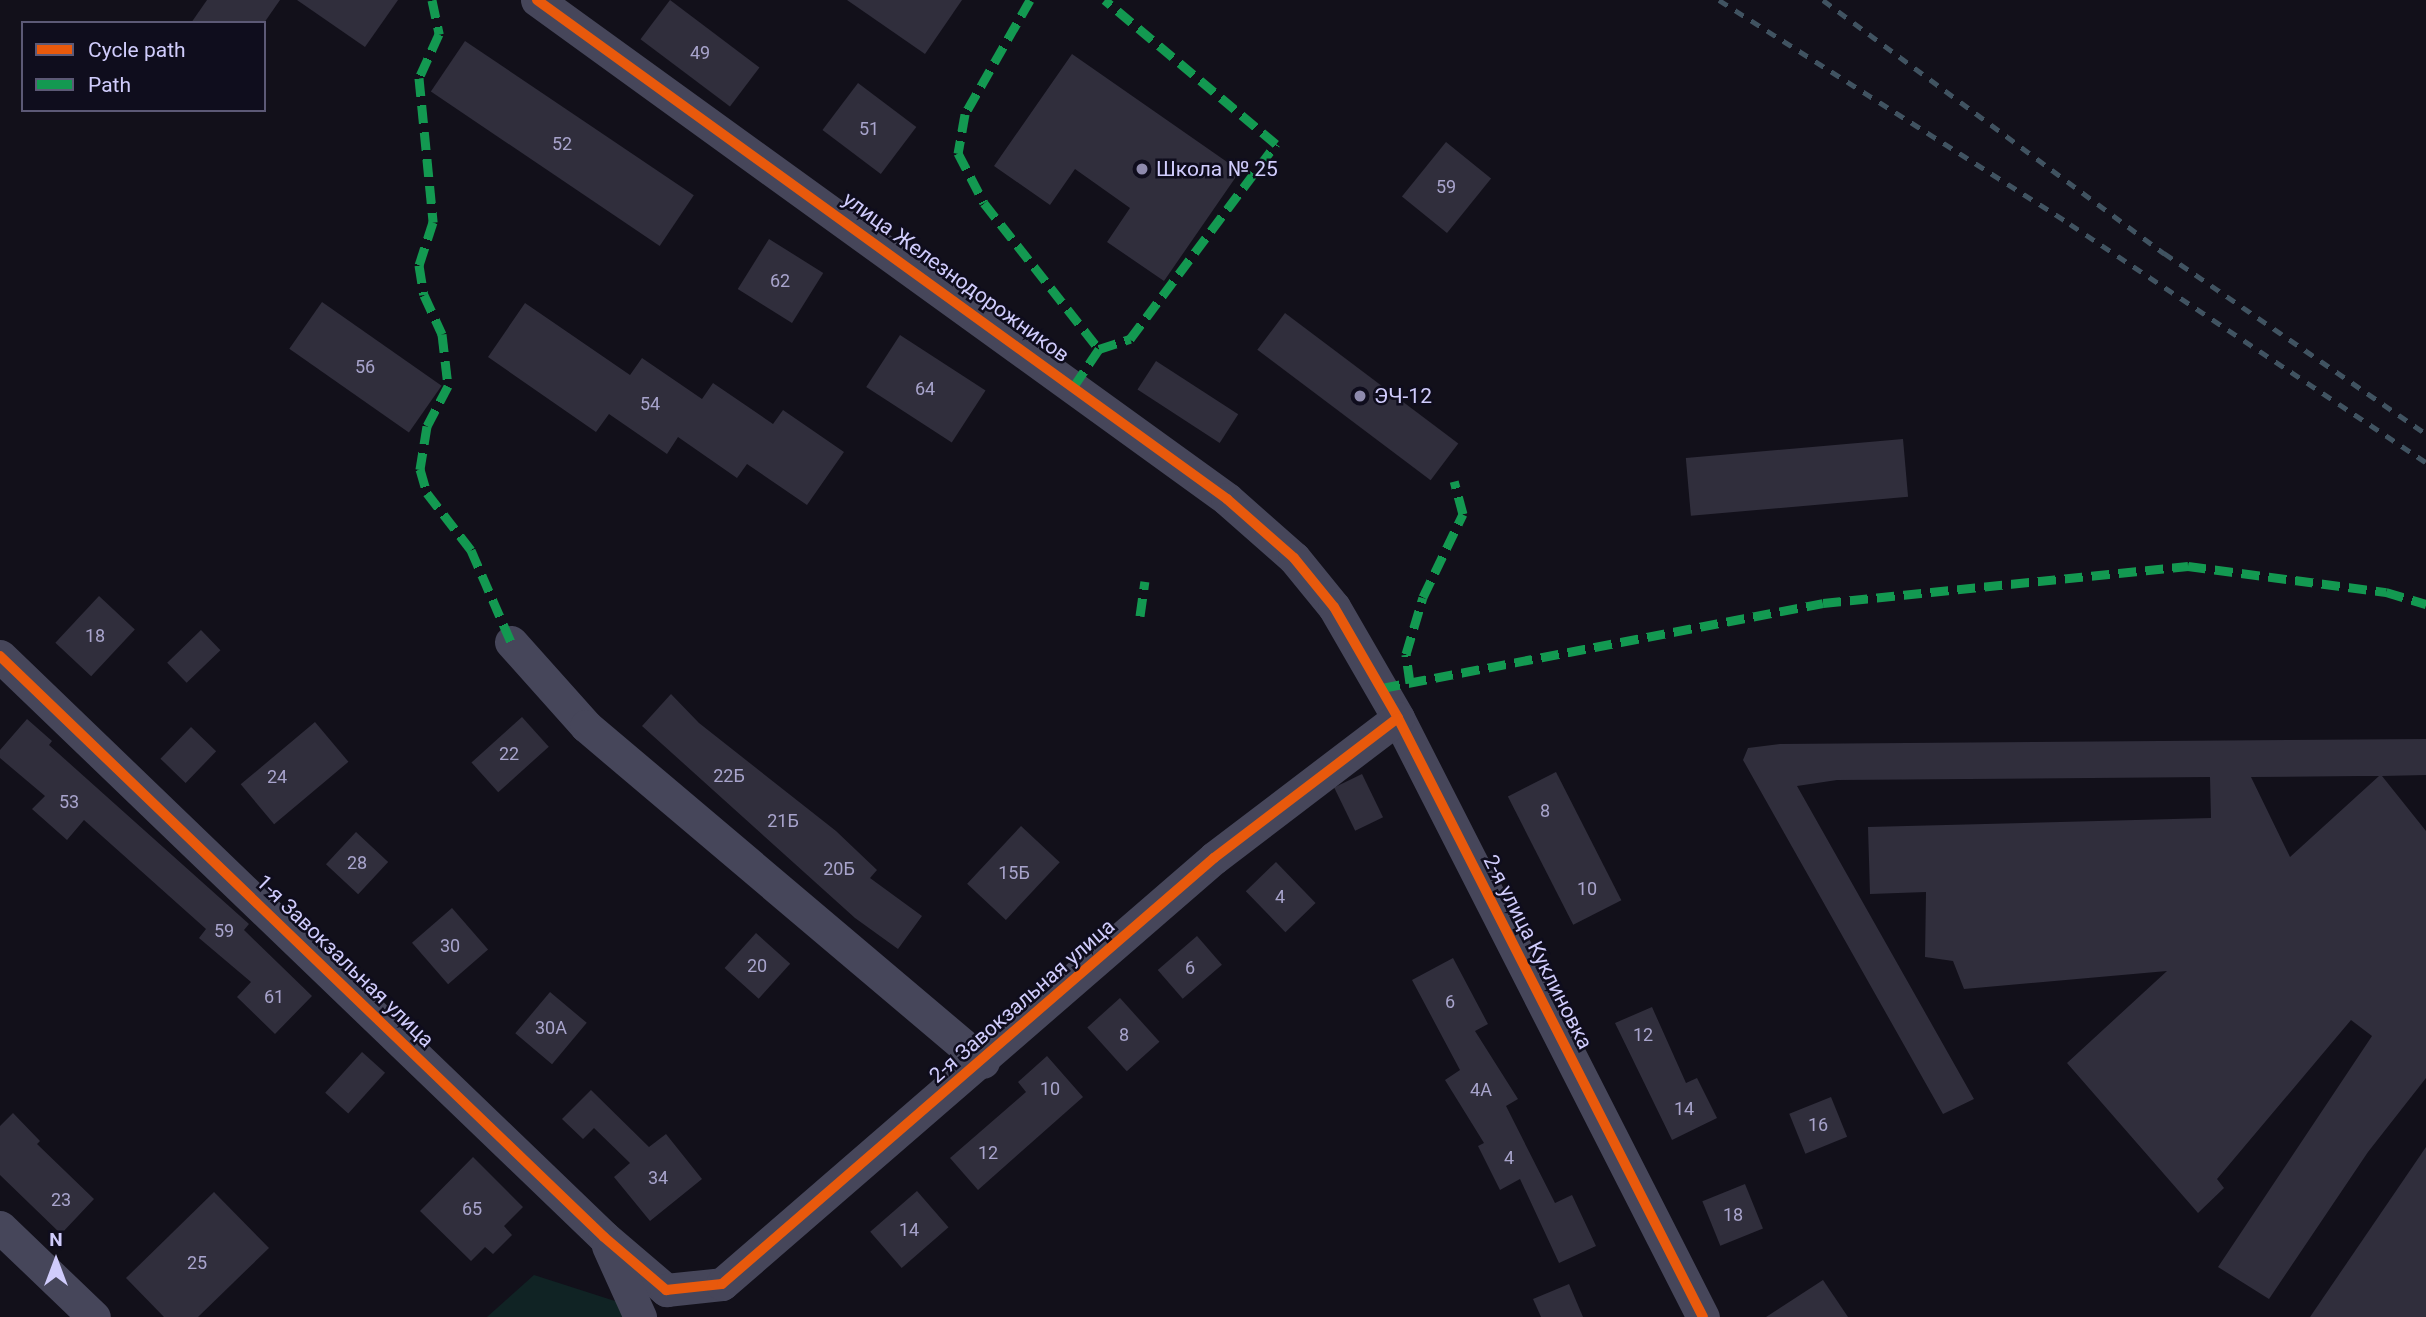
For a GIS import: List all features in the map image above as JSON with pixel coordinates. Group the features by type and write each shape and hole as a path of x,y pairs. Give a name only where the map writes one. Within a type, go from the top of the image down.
{"street":[{"name":"улица Железнодорожников","path":"537,0 1227,499 1294,558 1334,607"},
{"name":"2-я улица Куклиновка","path":"1334,607 1398,718 1703,1317"},
{"name":"2-я Завокзальная улица","path":"511,642 586,726 983,1062"},
{"name":"1-я Завокзальная улица","path":"0,656 604,1237 666,1290"},
{"name":"2-я Завокзальная улица","path":"666,1290 722,1284 983,1062 1214,858 1398,718"},
{"path":"0,1227 94,1317"},
{"path":"604,1237 640,1317"}],"green space":[{"path":"534,1275 646,1311 654,1317 487,1317"}],"building":[{"path":"207,0 280,0 265,21 192,21"},
{"path":"297,0 398,0 365,47"},
{"path":"670,0 759,67 730,107 641,39"},
{"path":"847,0 962,0 925,54"},
{"path":"465,41 694,195 660,246 431,92"},
{"path":"1072,54 1240,171 1164,281 1107,242 1130,208 1075,169 1050,205 994,166"},
{"path":"858,83 916,127 881,174 822,130"},
{"path":"1446,142 1491,179 1447,233 1402,196"},
{"path":"769,239 823,273 792,323 738,289"},
{"path":"322,302 442,386 409,432 289,349"},
{"path":"525,303 630,375 642,358 702,399 713,383 773,424 783,410 844,452 807,505 747,464 737,478 678,437 667,454 609,414 596,432 488,357"},
{"name":"ЭЧ-12","path":"1285,313 1458,444 1431,480 1257,350"},
{"path":"900,335 986,391 952,443 866,387"},
{"path":"1156,361 1238,414 1220,443 1137,390"},
{"path":"1903,439 1908,497 1691,516 1686,458"},
{"path":"99,596 135,629 91,676 55,643"},
{"path":"201,630 220,650 187,683 167,663"},
{"path":"671,694 699,723 836,831 877,870 870,878 922,916 898,949 855,918 642,726"},
{"path":"522,717 549,747 498,792 471,763"},
{"path":"27,719 52,741 49,745 249,924 244,930 312,996 275,1034 237,997 251,982 199,938 206,929 84,820 67,840 32,809 45,796 0,758 0,750"},
{"path":"315,722 348,762 274,824 241,784"},
{"path":"191,727 216,751 186,783 160,759"},
{"path":"2426,739 2426,775 2382,776 2426,831 2426,1078 2368,1152 2269,1299 2218,1267 2372,1036 2351,1020 2217,1179 2224,1188 2198,1213 2067,1063 2167,971 1964,989 1953,961 1925,957 1926,892 1870,894 1868,827 2211,818 2210,777 1837,780 1797,786 1974,1099 1943,1114 1743,760 1748,748 1780,744","holes":["2360,776 2379,776 2290,857 2251,777"]},
{"path":"1556,772 1621,900 1573,925 1508,797"},
{"path":"1362,774 1383,817 1355,831 1334,788"},
{"path":"1021,826 1060,862 1006,920 967,884"},
{"path":"356,832 388,862 358,894 326,864"},
{"path":"1276,862 1316,903 1285,932 1246,891"},
{"path":"452,908 488,950 448,984 412,943"},
{"path":"756,933 790,964 759,999 725,968"},
{"path":"1197,936 1222,965 1183,999 1158,970"},
{"path":"1453,958 1488,1024 1475,1031 1518,1099 1506,1106 1555,1203 1572,1195 1596,1246 1559,1263 1520,1179 1500,1190 1478,1146 1484,1143 1445,1080 1460,1070 1412,980"},
{"path":"550,992 587,1023 552,1064 515,1033"},
{"path":"1120,998 1159,1042 1127,1071 1087,1027"},
{"path":"1652,1007 1686,1083 1697,1078 1717,1118 1672,1140 1615,1023"},
{"path":"362,1052 385,1073 348,1114 325,1093"},
{"path":"1047,1056 1083,1097 978,1190 950,1158 1026,1092 1018,1082"},
{"path":"591,1090 649,1147 666,1134 702,1179 650,1221 614,1177 630,1163 594,1128 583,1139 562,1119"},
{"path":"1831,1097 1847,1137 1805,1154 1789,1114"},
{"path":"13,1113 40,1141 37,1144 94,1199 61,1234 0,1175 0,1126"},
{"path":"2426,1147 2426,1317 2310,1317"},
{"path":"473,1157 523,1207 504,1226 512,1235 493,1254 485,1247 471,1261 420,1211"},
{"path":"1745,1184 1763,1229 1720,1246 1702,1201"},
{"path":"917,1191 948,1227 902,1268 870,1232"},
{"path":"214,1192 269,1248 198,1317 164,1317 126,1278"},
{"path":"1823,1280 1848,1317 1766,1317"},
{"path":"1569,1284 1583,1317 1541,1317 1533,1299"}],"railway":[{"path":"1719,0 2070,224 2426,462"},
{"path":"1823,0 2164,253 2426,434"}],"marked path":[{"path":"432,0 439,34 419,78 433,222 419,265 424,295 442,334 448,386 427,426 420,469 427,493 471,550 511,642"},
{"path":"1030,0 965,114 958,153 984,203 1099,349 1074,386"},
{"path":"1099,349 1130,339 1276,144 1105,0"},
{"path":"1410,683 1406,654 1423,597 1463,514 1454,481"},
{"path":"1382,688 1823,603 2188,566 2386,592 2426,604"},
{"path":"1140,616 1145,581"}],"cycle path":[{"path":"537,0 1227,499 1294,558 1334,607 1398,718 1703,1317"},
{"path":"0,656 604,1237 666,1290 722,1284 1214,858 1398,718"}],"place":[{"name":"Школа № 25","path":"1142,169"},
{"name":"ЭЧ-12","path":"1360,396"}]}
